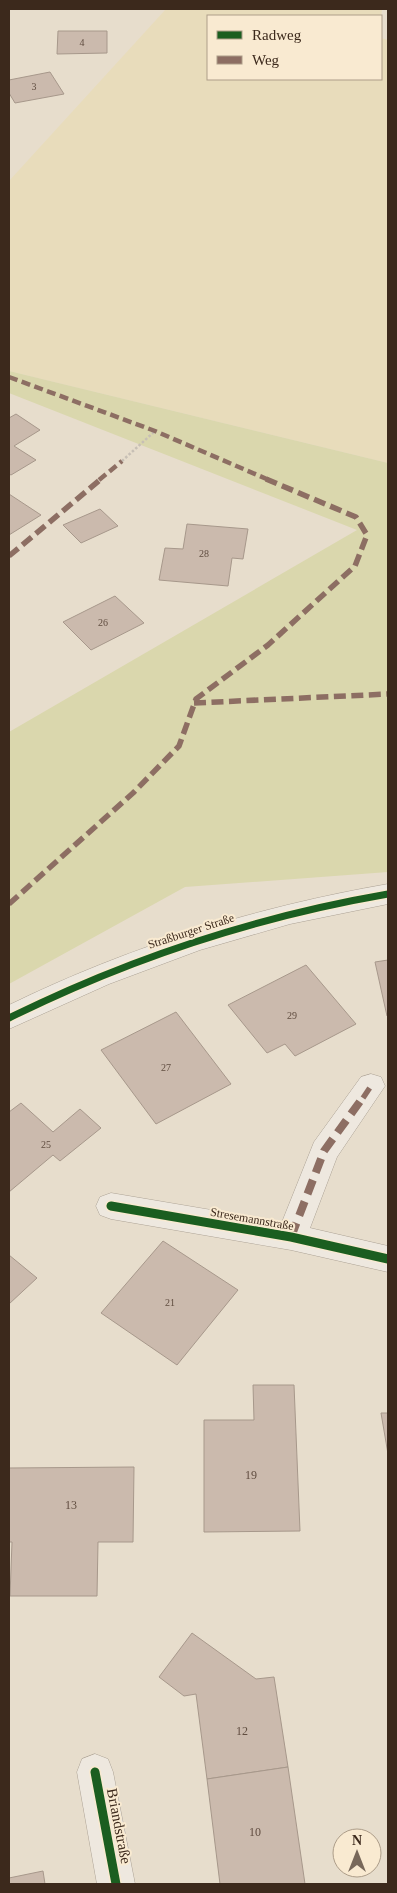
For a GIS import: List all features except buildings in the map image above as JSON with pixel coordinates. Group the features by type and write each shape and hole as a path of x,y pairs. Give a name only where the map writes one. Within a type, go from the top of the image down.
{"street":[{"name":"Straßburger Straße","path":"9,1018 122,967 202,938 286,913 388,894"},
{"name":"Stresemannstraße","path":"292,1237 324,1151 370,1086"},
{"name":"Stresemannstraße","path":"110,1206 292,1237 388,1259"},
{"name":"Briandstraße","path":"95,1772 116,1884"}],"path":[{"path":"122,461 155,431"}],"shaded area":[{"path":"166,9 382,10 381,15 207,15 207,80 382,80 382,38 388,40 388,463 9,371 9,181"},
{"path":"9,371 388,463 388,872 185,887 9,984 9,732 357,530 9,393"}],"marked path":[{"path":"9,377 155,431 356,517 367,535 355,566 268,645 196,699 179,746 133,793 9,904"},
{"path":"9,556 122,461"},
{"path":"194,703 388,694"},
{"path":"291,1237 324,1151 371,1086"}],"cycle path":[{"path":"9,1018 100,976 146,957 194,941 290,913 388,894"},
{"path":"111,1206 291,1237 388,1259"},
{"path":"95,1772 116,1884"}]}
